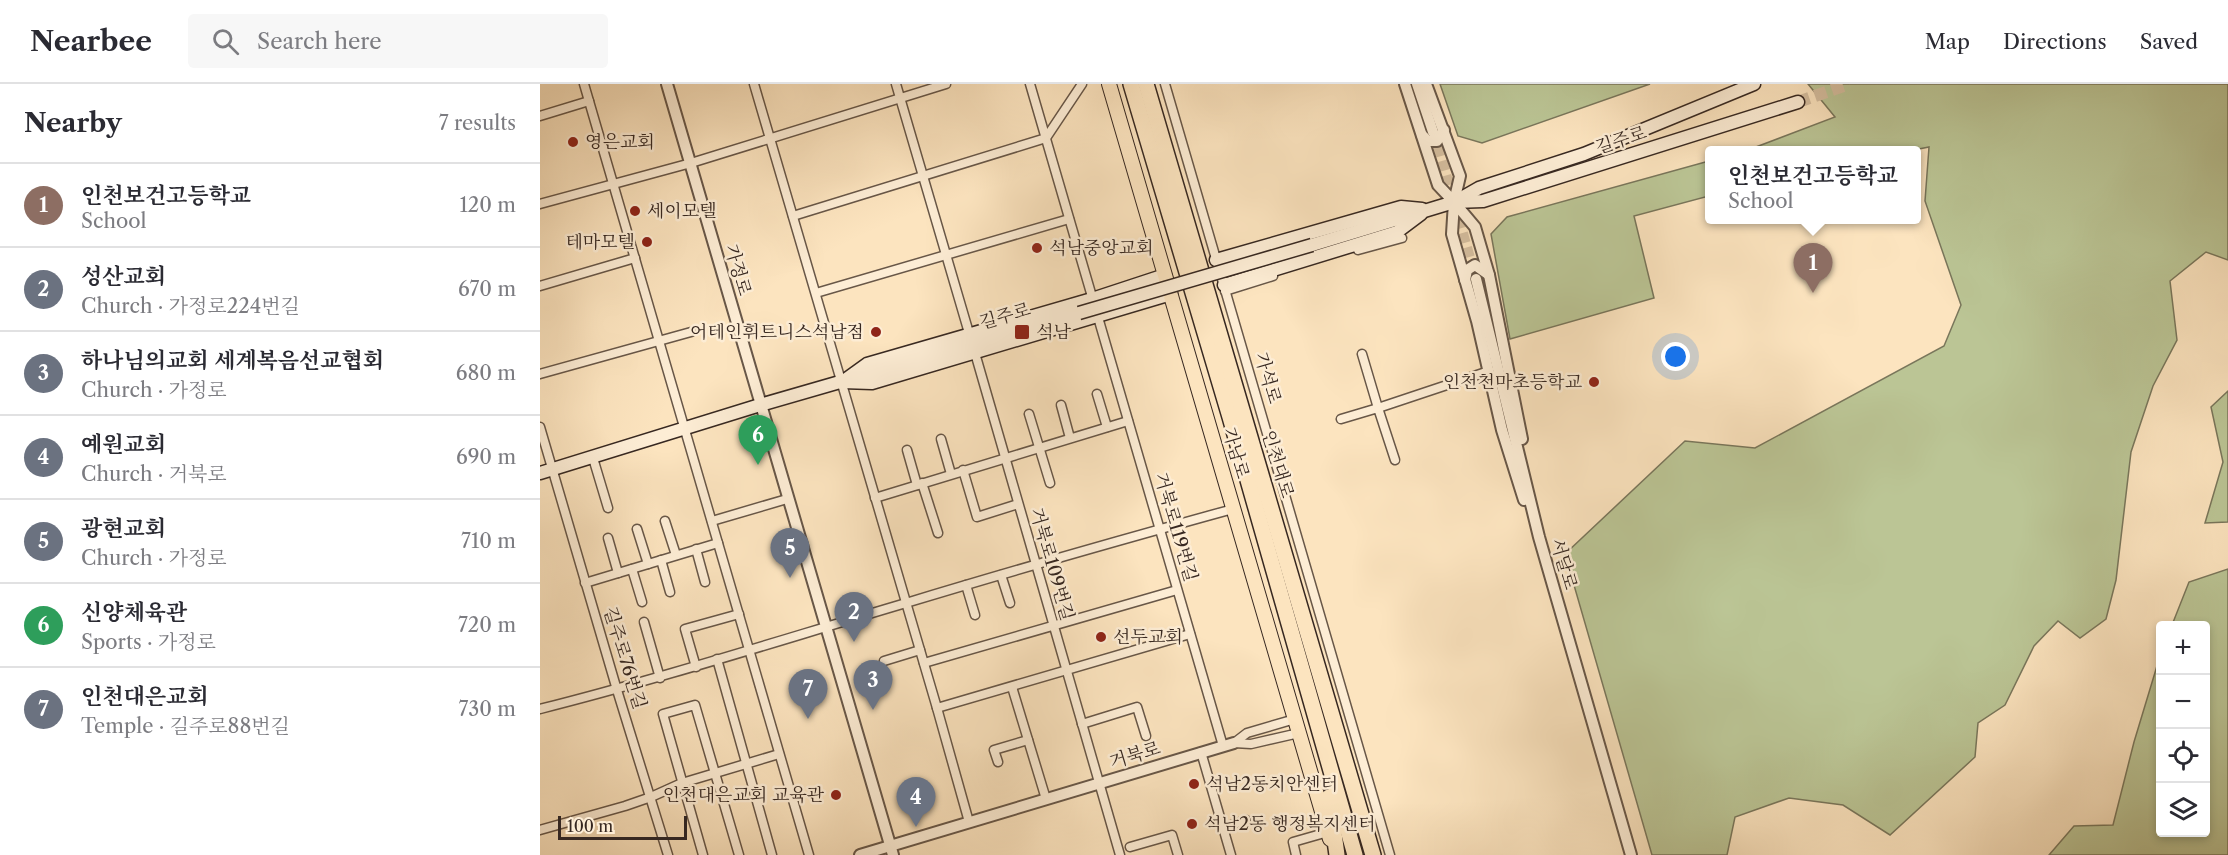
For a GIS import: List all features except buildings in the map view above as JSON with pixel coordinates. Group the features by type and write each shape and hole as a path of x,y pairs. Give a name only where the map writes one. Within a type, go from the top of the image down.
{"highway":[{"name":"인천대로","path":"1131,84 1230,417 1318,732 1355,855"},
{"name":"인천대로","path":"1146,84 1373,855"},
{"path":"1318,732 1336,855"},
{"path":"1363,817 1379,855"}],"main road":[{"name":"가남로","path":"1109,84 1336,855"},
{"name":"길주로","path":"540,474 760,405 1454,202 1479,188 1584,154 1754,84"},
{"name":"길주로","path":"1454,202 1483,201 1798,102"},
{"name":"길주로","path":"1216,260 1401,207 1426,210"},
{"name":"길주로","path":"1224,288 1397,232 1426,210"},
{"path":"842,382 867,364 1092,299 1165,275"},
{"path":"842,382 872,383 1171,294"}],"street":[{"path":"584,84 809,855"},
{"name":"가정로","path":"667,84 892,850"},
{"path":"754,84 938,708 969,822"},
{"path":"896,84 969,333"},
{"path":"540,204 691,163 946,84"},
{"name":"거북로119번길","path":"1030,84 1190,634 1229,745"},
{"path":"793,216 1046,138 1082,84"},
{"name":"가석로","path":"1165,84 1390,855"},
{"path":"1406,84 1438,185 1475,227 1490,275 1532,487 1539,537"},
{"path":"1417,84 1460,177 1454,202 1452,234 1471,280"},
{"path":"1422,135 1428,141 1437,141 1439,131 1426,84"},
{"path":"540,116 589,101"},
{"path":"816,293 1069,219"},
{"path":"1224,288 1402,238"},
{"path":"540,286 635,258"},
{"path":"1490,275 1475,265 1467,270 1508,454 1539,537"},
{"name":"서달로","path":"1471,280 1539,537 1631,855"},
{"path":"540,374 691,332"},
{"name":"거북로109번길","path":"975,353 1120,855"},
{"path":"1362,354 1395,460"},
{"path":"1341,419 1489,371"},
{"path":"1097,394 1107,427"},
{"path":"1061,405 1070,438"},
{"path":"1029,414 1050,483"},
{"path":"876,498 1004,457 1128,421"},
{"name":"길주로76번길","path":"540,427 668,855"},
{"path":"941,440 951,474"},
{"path":"907,450 938,533"},
{"path":"593,458 608,508"},
{"path":"963,470 977,517 1018,504"},
{"path":"712,521 788,499"},
{"path":"540,709 660,678 966,585 1233,509"},
{"path":"665,521 676,555"},
{"path":"637,529 648,564"},
{"path":"608,538 618,573"},
{"path":"585,583 718,543"},
{"path":"696,549 705,582"},
{"path":"661,560 670,592"},
{"path":"632,569 642,602"},
{"path":"1001,575 1010,603"},
{"path":"966,585 975,615"},
{"path":"924,663 1177,590"},
{"path":"696,667 686,629 739,614"},
{"path":"644,622 660,678"},
{"path":"938,708 1190,634"},
{"path":"884,661 920,650"},
{"path":"717,659 772,855"},
{"path":"1012,687 1046,799"},
{"path":"703,855 663,714 695,705 739,855"},
{"name":"거북로","path":"1082,724 1137,707 1146,736"},
{"path":"1229,745 1247,732 1295,719"},
{"path":"1229,745 1251,744 1299,733"},
{"path":"998,762 994,750 1028,740"},
{"name":"거북로","path":"860,855 892,850 969,822 1229,745"},
{"path":"1201,752 1231,855"},
{"path":"540,830 651,797 682,783 779,754"},
{"path":"1223,828 1246,820"},
{"path":"1296,855 1293,842 1328,832"},
{"path":"1130,847 1172,835 1178,855"}],"green space":[{"path":"1440,84 1650,84 1482,143 1458,136"},
{"path":"1808,84 2228,84 2228,260 2206,252 2170,281 2177,340 2153,386 2131,452 2116,580 2106,619 2080,638 2058,621 2034,646 2005,705 1978,723 1975,757 1890,835 1843,805 1789,798 1735,817 1727,855 1652,855 1565,554 1685,441 1755,448 1944,346 1961,305 1925,201 1929,147 1759,146 1835,117"},
{"path":"1705,162 1705,197 1634,216 1654,298 1510,339 1491,234 1507,217"},
{"path":"2228,391 2228,522 2205,523 2223,462 2211,407"},
{"path":"2228,569 2228,855 2049,855 2074,826 2113,825 2134,742 2156,669 2156,837 2210,837 2210,621 2174,621 2189,582"}],"tunnel":[{"path":"1798,102 1849,84"},
{"path":"1434,132 1476,279"}],"place":[{"name":"영은교회","path":"573,142"},
{"name":"세이모텔","path":"635,211"},
{"name":"테마모텔","path":"647,242"},
{"name":"석남중앙교회","path":"1037,248"},
{"name":"인천보건고등학교","path":"1813,293"},
{"name":"어테인휘트니스석남점","path":"876,332"},
{"name":"석남","path":"1022,332"},
{"name":"인천천마초등학교","path":"1594,382"},
{"name":"신양체육관","path":"758,465"},
{"name":"광현교회","path":"790,578"},
{"name":"선두교회","path":"1101,637"},
{"name":"성산교회","path":"854,642"},
{"name":"하나님의교회 세계복음선교협회","path":"873,710"},
{"name":"인천대은교회","path":"808,719"},
{"name":"석남2동치안센터","path":"1194,784"},
{"name":"인천대은교회 교육관","path":"836,795"},
{"name":"석남2동 행정복지센터","path":"1192,824"},
{"name":"예원교회","path":"916,827"}]}
